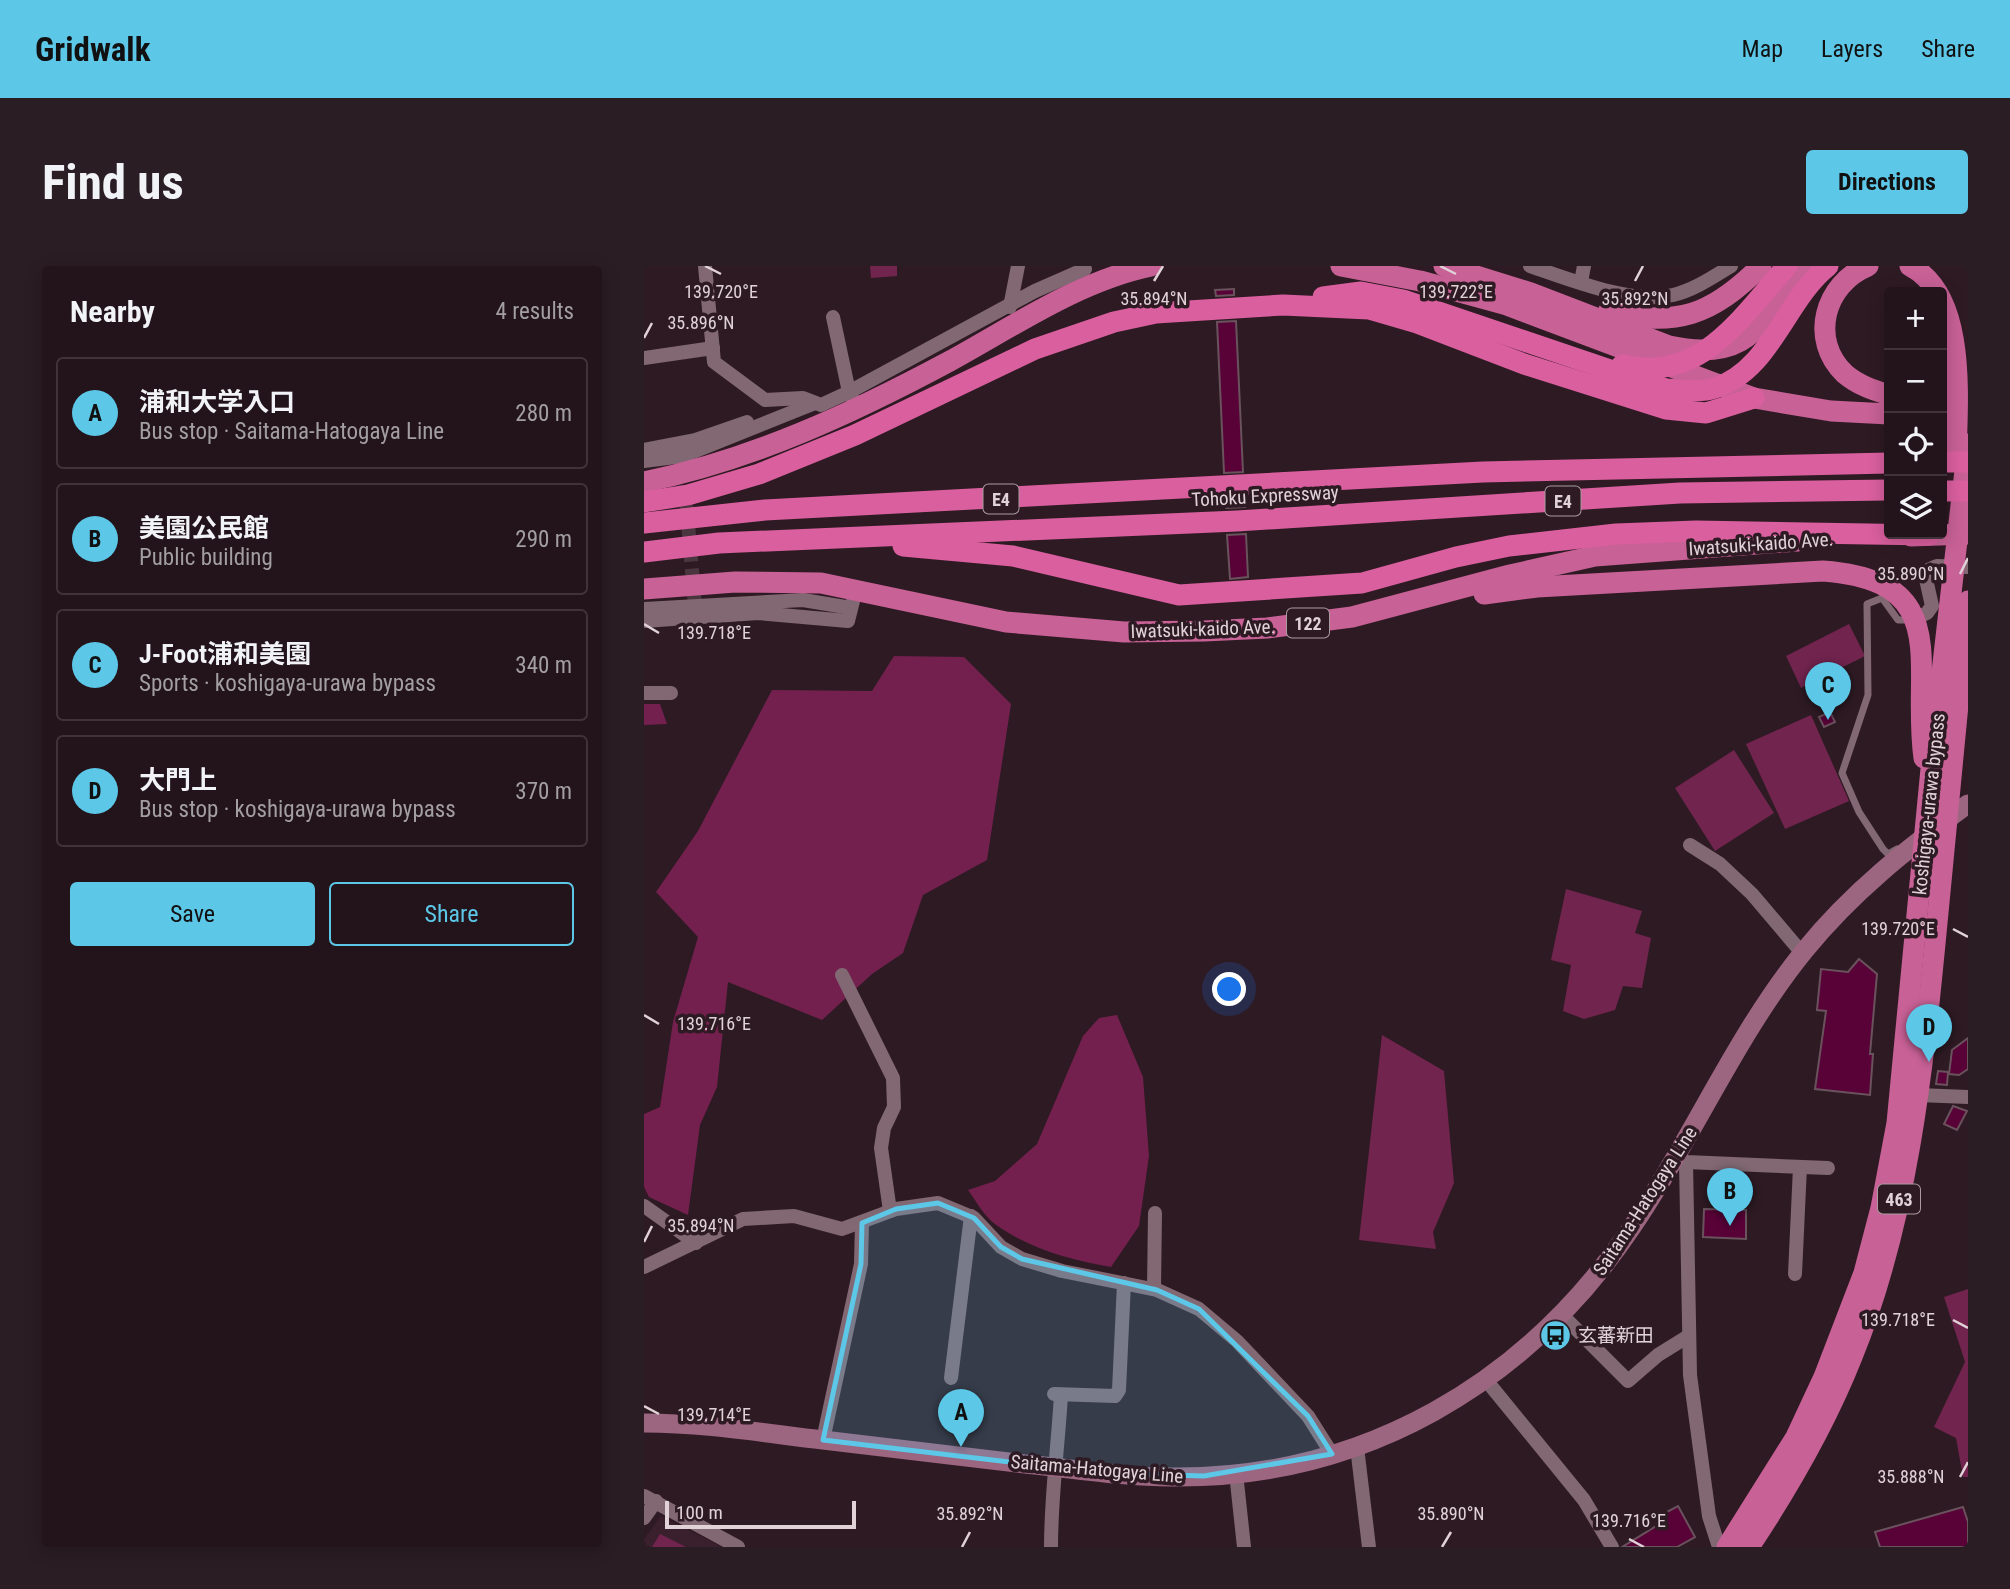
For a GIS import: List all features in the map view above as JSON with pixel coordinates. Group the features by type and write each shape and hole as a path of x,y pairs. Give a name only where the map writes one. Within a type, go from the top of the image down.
{"highway":[{"path":"644,482 687,474 775,444 1087,273 1151,266"},
{"path":"1341,266 1420,281 1504,304 1754,398 1831,411 1884,414"},
{"path":"1444,266 1531,293 1619,315 1666,319 1705,310 1741,286 1761,266"},
{"path":"1491,332 1633,368 1669,368 1703,354 1722,338 1787,266"},
{"path":"1531,293 1669,346 1693,351 1717,351 1736,344 1755,331 1807,266"},
{"path":"1283,305 1341,293 1362,292 1404,300 1491,332 1666,389 1697,391 1715,388 1741,374 1756,358 1806,289 1828,266"},
{"path":"1868,266 1840,285 1826,314 1825,329 1829,351 1850,377 1884,393"},
{"path":"1910,266 1939,287 1950,308 1956,329 1957,605"},
{"path":"644,502 688,495 759,474 855,435 1035,349 1114,322 1156,313 1283,305 1369,309 1394,315 1524,365 1666,409 1706,413 1754,398"},
{"path":"1947,401 1968,402"},
{"path":"1947,416 1968,418"},
{"name":"koshigaya-urawa bypass","path":"1749,1547 1785,1493 1830,1409 1853,1354 1893,1229 1918,1095 1947,820 1968,444"},
{"path":"1947,462 1968,462"},
{"name":"Tohoku Expressway","path":"644,523 765,510 1483,472 1884,463"},
{"name":"Tohoku Expressway","path":"644,552 719,543 1237,522 1680,493 1884,491"},
{"path":"1947,491 1968,491"},
{"path":"818,538 1013,556 1179,596 1362,583 1456,557 1509,546 1616,534 1696,531 1884,534"},
{"name":"Iwatsuki-kaido Ave.","path":"1947,535 1968,534"},
{"name":"Iwatsuki-kaido Ave.","path":"644,589 789,581 853,599 1072,629 1124,632 1229,630 1352,617 1510,575 1595,556 1884,537"},
{"path":"1352,617 1429,607 1490,593 1536,587 1823,571 1879,581 1900,597 1914,620 1922,658 1922,738 1929,792"},
{"name":"koshigaya-urawa bypass","path":"1727,1547 1796,1437 1824,1377 1864,1273 1881,1208 1896,1123 1929,792 1957,605"},
{"path":"1968,713 1968,742"}],"main road":[{"name":"Saitama-Hatogaya Line","path":"644,1423 735,1429 1054,1467 1172,1477 1236,1473 1332,1454 1357,1447 1436,1413 1486,1380 1562,1315 1614,1254 1682,1159 1755,1023 1802,953 1856,892 1968,804"}],"street":[{"path":"705,266 714,362 765,400 809,400 821,405 854,400 1035,291 1087,273"},
{"path":"1010,307 1018,266"},
{"path":"1530,266 1622,293 1672,296 1731,266"},
{"path":"1581,282 1584,266"},
{"path":"834,317 854,400"},
{"path":"644,358 713,348"},
{"path":"644,450 695,440 809,400"},
{"path":"644,461 683,456 809,400"},
{"path":"1914,620 1927,613 1932,606 1926,579 1928,570 1937,566 1968,567"},
{"path":"644,609 853,599 848,621 758,613 644,621"},
{"path":"644,693 671,693"},
{"path":"1690,845 1728,871 1802,953"},
{"path":"842,975 893,1078 894,1107 884,1128 881,1147 890,1211"},
{"path":"1918,1095 1968,1097"},
{"path":"1718,1547 1709,1516 1688,1337 1682,1159 1828,1168"},
{"path":"1795,1275 1800,1167"},
{"path":"644,1267 743,1219 794,1216 842,1229 890,1211 938,1203 971,1216 1001,1247 1022,1259 1062,1271 1154,1289 1199,1309 1237,1341 1308,1416 1332,1454"},
{"path":"644,1206 696,1243"},
{"path":"1154,1289 1155,1213"},
{"path":"951,1378 971,1216"},
{"path":"823,1440 861,1264 862,1223"},
{"path":"1051,1547 1054,1467 1058,1460 1057,1395 1115,1396 1119,1390 1124,1283"},
{"path":"1562,1315 1628,1381 1665,1349 1688,1337"},
{"path":"1486,1380 1584,1500 1612,1547"},
{"path":"1357,1447 1369,1547"},
{"path":"1236,1473 1244,1547"},
{"path":"644,1518 650,1498 738,1547"}],"lane":[{"path":"1898,849 1888,854 1883,849 1859,812 1842,773 1868,695 1867,604 1882,598 1898,620 1914,620"}],"highlighted area":[{"path":"938,1203 974,1218 1001,1247 1022,1259 1157,1290 1199,1309 1308,1416 1332,1454 1204,1476 1104,1473 823,1440 861,1264 862,1223 896,1209"}],"shaded area":[{"path":"870,266 897,266 897,276 871,278"},
{"path":"1849,624 1865,656 1801,688 1786,656"},
{"path":"894,656 964,657 1011,704 987,860 923,895 903,953 872,974 822,1020 728,982 717,1087 700,1125 688,1215 649,1197 644,1187 644,1114 660,1107 673,1022 698,937 656,892 698,831 772,690 872,691"},
{"path":"644,704 660,704 667,724 644,725"},
{"path":"1811,715 1849,801 1785,829 1746,744"},
{"path":"1734,750 1774,813 1715,851 1675,788"},
{"path":"1566,889 1642,911 1635,933 1651,938 1642,988 1623,986 1615,1010 1584,1019 1563,1011 1571,965 1551,960"},
{"path":"1117,1015 1143,1077 1149,1156 1139,1226 1111,1267 1066,1257 1036,1247 1008,1233 991,1221 968,1190 995,1181 1037,1144 1083,1036 1099,1018"},
{"path":"1382,1035 1444,1071 1454,1183 1433,1232 1436,1249 1359,1240"},
{"path":"1968,1289 1968,1477 1963,1477 1956,1438 1934,1427 1965,1362 1944,1297"},
{"path":"661,1516 722,1547 644,1547 644,1539"},
{"path":"660,1534 686,1547 652,1547"}],"building":[{"path":"1234,289 1234,295 1216,296 1215,290"},
{"path":"1236,321 1243,472 1224,473 1217,322"},
{"path":"1244,498 1245,507 1226,508 1226,499"},
{"path":"1246,534 1248,577 1230,579 1227,535"},
{"path":"1830,712 1835,722 1824,727 1819,717"},
{"path":"1859,959 1877,974 1870,1054 1873,1054 1870,1095 1815,1089 1826,1011 1817,1010 1821,969 1848,972"},
{"path":"1968,1038 1968,1069 1959,1075 1949,1074 1952,1050"},
{"path":"1938,1071 1948,1072 1947,1085 1936,1084"},
{"path":"1953,1106 1967,1111 1957,1130 1944,1124"},
{"path":"1704,1209 1746,1210 1746,1239 1703,1237"},
{"path":"1678,1506 1695,1537 1677,1547 1622,1547 1666,1520 1663,1514"},
{"path":"1963,1507 1968,1522 1968,1547 1880,1547 1875,1532"}],"tunnel":[{"path":"683,464 695,606"}],"place":[{"name":"J-Foot浦和美園","path":"1828,720"},
{"name":"大門上","path":"1929,1062"},
{"name":"美園公民館","path":"1730,1226"},
{"name":"玄蕃新田","path":"1555,1335"},
{"name":"浦和大学入口","path":"961,1447"}]}
